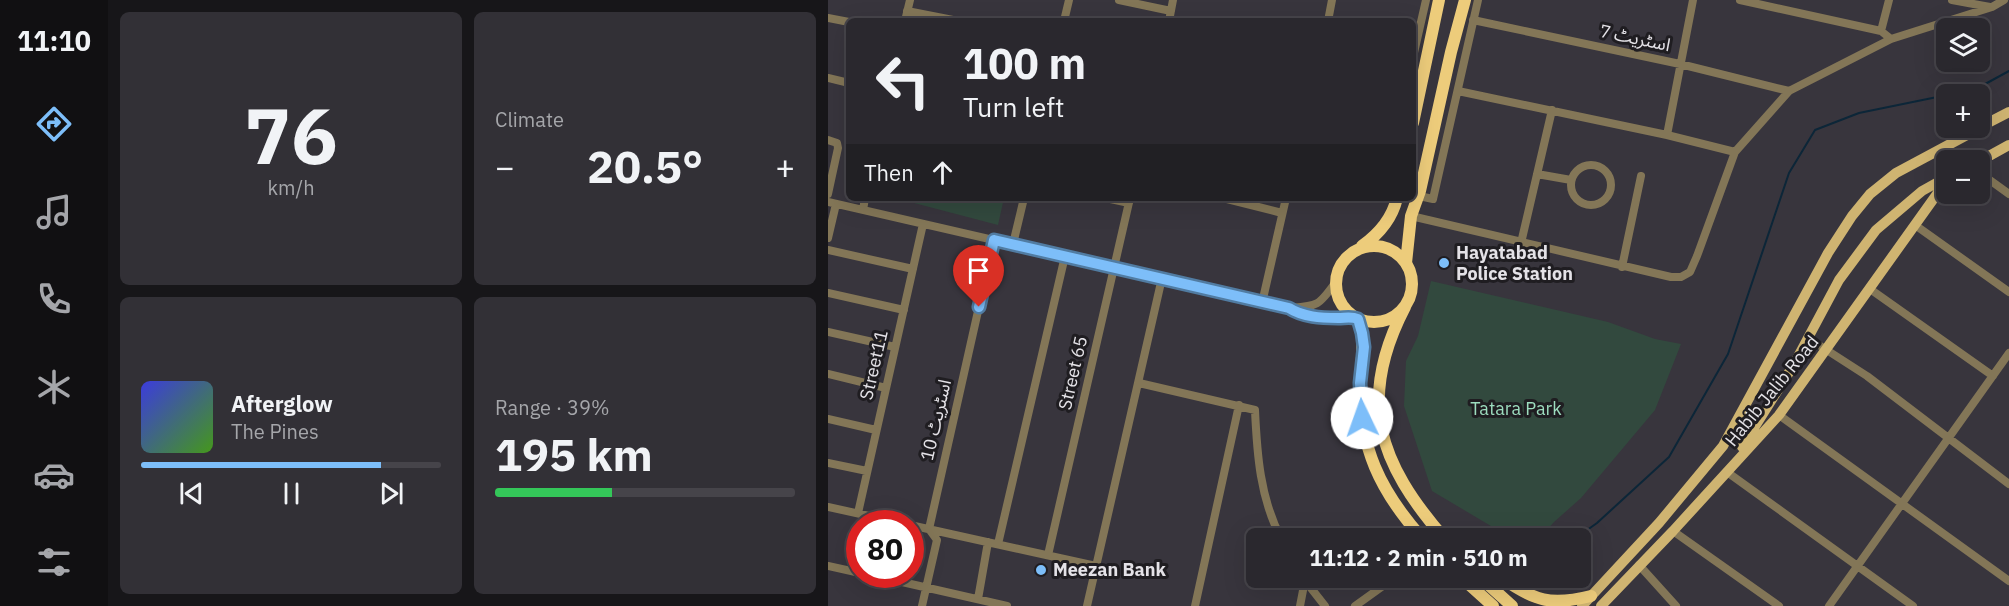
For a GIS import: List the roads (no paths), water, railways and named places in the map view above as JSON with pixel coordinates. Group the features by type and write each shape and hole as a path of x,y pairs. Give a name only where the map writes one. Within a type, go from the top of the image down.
{"highway":[{"path":"1416,109 1439,0"},
{"path":"1406,263 1411,216 1419,196 1465,0"},
{"path":"1396,201 1388,222 1379,233 1342,262 1335,283 1342,306 1356,318 1366,322 1383,321 1399,314 1404,307"},
{"path":"1359,249 1380,246 1399,255 1410,271 1412,290 1388,341 1378,405 1388,453 1398,475 1410,496 1435,528"},
{"path":"1356,318 1364,347 1360,383 1362,418 1369,454 1384,489 1414,528"},
{"path":"1474,588 1493,606"},
{"path":"1491,588 1512,606"},
{"path":"1517,588 1534,600 1546,603 1572,602 1591,596"}],"main road":[{"path":"1990,121 2009,111"},
{"path":"1582,606 1659,523 1723,446 1828,253 1852,216 1870,194 1896,173 1960,138"},
{"path":"1990,156 2009,146"},
{"path":"1727,472 1793,366 1839,280 1876,230 1922,191 1936,184"},
{"name":"Habib Jalib Road","path":"1601,606 1779,415 1936,194"},
{"path":"1728,436 1745,443"}],"street":[{"path":"906,18 910,0"},
{"path":"1065,18 1069,0"},
{"path":"1119,0 1171,11"},
{"path":"1170,18 1173,0"},
{"path":"1329,18 1332,0"},
{"path":"1416,44 1426,0"},
{"path":"1419,196 1433,199 1478,0"},
{"path":"1667,135 1693,0"},
{"path":"1740,0 1881,31 1891,39"},
{"path":"1881,31 1889,0"},
{"path":"1952,0 1992,3"},
{"path":"1411,216 1622,267 1681,277 1690,272 1735,152 1790,91 1891,39 2004,0"},
{"path":"907,11 943,18"},
{"path":"828,18 846,21"},
{"name":"اسٹریٹ 7","path":"1473,20 1680,64 1790,91"},
{"path":"828,78 846,82"},
{"path":"1458,91 1667,135 1735,152"},
{"path":"1521,243 1552,110"},
{"path":"828,140 837,143 838,148 828,194"},
{"path":"1591,165 1604,169 1612,188 1606,199 1600,203 1588,205 1576,199 1571,180 1579,169 1591,165"},
{"path":"1537,174 1571,180"},
{"path":"1622,267 1641,176"},
{"path":"1990,180 2009,194"},
{"path":"863,210 864,201"},
{"path":"1013,244 1023,201"},
{"name":"Street 65","path":"1048,555 1129,201"},
{"path":"1235,201 1282,213"},
{"path":"1262,303 1285,201"},
{"path":"828,238 832,203 1289,308 1304,308 1318,304 1335,283"},
{"name":"Street11","path":"859,510 923,224"},
{"path":"1915,225 2009,292"},
{"name":"اسٹریٹ 10","path":"922,606 937,540 929,529 994,240"},
{"path":"828,250 913,269"},
{"path":"998,544 1065,256"},
{"path":"1087,606 1162,278"},
{"path":"1870,288 1993,376"},
{"path":"828,293 904,310"},
{"path":"1289,308 1296,313 1312,316 1356,318"},
{"path":"828,332 895,347"},
{"path":"1808,338 1867,376 2009,484"},
{"path":"1829,606 2009,353"},
{"path":"828,375 886,388"},
{"path":"1139,383 1255,410 1260,475 1276,528"},
{"path":"1195,606 1239,405"},
{"path":"1779,415 2009,581"},
{"path":"828,419 876,430"},
{"path":"828,463 867,471"},
{"path":"1727,472 1913,606"},
{"path":"828,507 846,511"},
{"path":"924,528 1096,566"},
{"path":"1673,531 1779,606"},
{"path":"978,599 988,542"},
{"path":"1640,565 1676,606"},
{"path":"828,566 846,570"},
{"path":"926,588 1007,606"},
{"path":"1300,606 1303,588"},
{"path":"1311,588 1325,606"},
{"path":"1355,606 1380,588"}],"waterway":[{"path":"1985,84 2009,71"},
{"path":"1590,528 1669,457 1728,354 1789,173 1815,130 1859,113 1936,97"}],"place":[{"name":"Hayatabad Police Station","path":"1444,263"},
{"name":"Meezan Bank","path":"1041,570"}],"park label":[{"name":"Tatara Park","path":"1516,409"}]}
